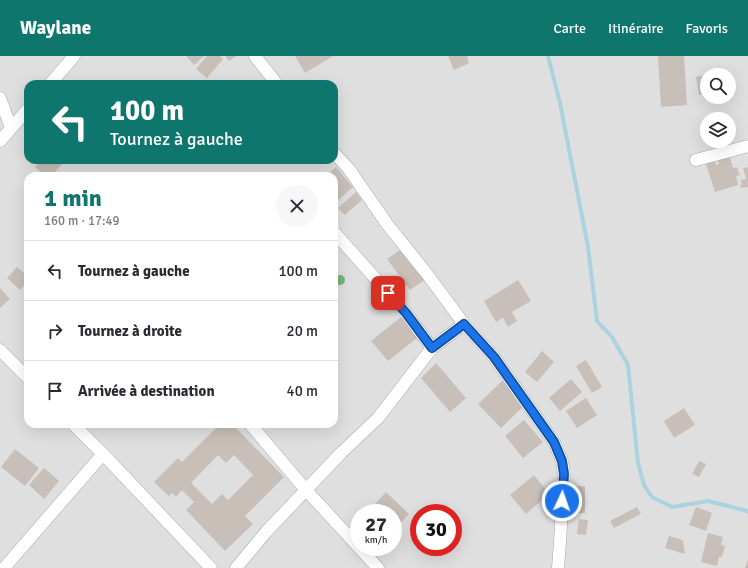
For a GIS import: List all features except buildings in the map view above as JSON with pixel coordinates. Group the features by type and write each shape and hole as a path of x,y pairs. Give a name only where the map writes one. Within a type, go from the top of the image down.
{"street":[{"path":"53,80 74,56"},
{"path":"255,56 274,80"},
{"path":"0,98 11,128"},
{"path":"0,141 24,113"},
{"path":"696,160 748,146"},
{"path":"338,157 349,169 387,224 464,324 494,357 554,442 562,461 564,474 558,568"},
{"path":"338,236 406,313 432,348"},
{"path":"236,568 266,532 341,453 378,418 432,348 464,324"},
{"path":"1,352 24,374"},
{"path":"78,428 211,568"},
{"path":"253,428 306,490 378,568"},
{"path":"9,566 103,454"}],"shaded area":[{"path":"0,56 748,56 748,568 0,568"}],"waterway":[{"path":"548,56 560,103 588,247 597,321 612,337 628,365 638,463 644,485 652,497 672,507 708,501 748,512"}],"route":[{"path":"388,293 406,313 432,348 464,324 494,357 554,442 562,461 564,474 562,501"}]}
